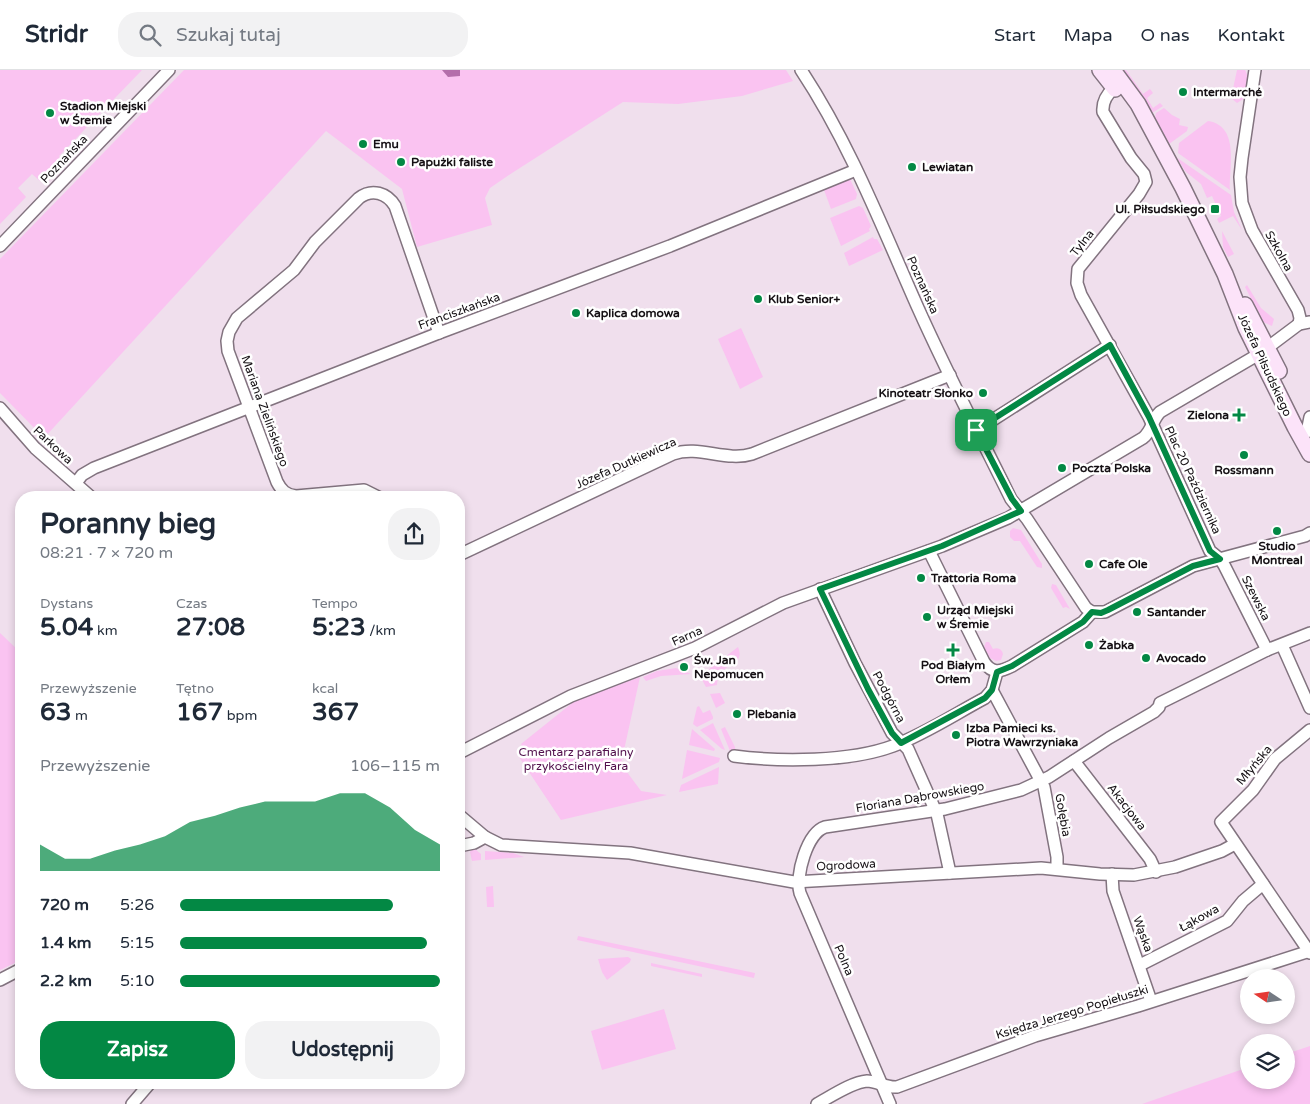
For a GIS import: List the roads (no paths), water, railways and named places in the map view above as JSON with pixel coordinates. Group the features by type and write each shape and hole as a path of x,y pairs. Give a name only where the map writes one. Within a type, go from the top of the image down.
{"street":[{"name":"Poznańska","path":"0,246 169,70"},
{"name":"Poznańska","path":"801,70 821,101 856,170 976,430 1012,499 1021,511"},
{"name":"Józefa Piłsudskiego","path":"1100,70 1166,158"},
{"name":"Józefa Piłsudskiego","path":"1113,70 1138,104 1191,204 1225,274 1246,328 1264,351 1309,428"},
{"name":"Szkolna","path":"1152,425 1160,412 1264,351 1283,334 1304,323 1252,230 1242,203 1240,177 1243,145 1255,70"},
{"name":"Tylna","path":"1114,88 1105,98 1103,104 1104,112 1131,158 1144,174 1146,182 1139,194 1081,266 1076,278 1081,295 1152,425"},
{"name":"Franciszkańska","path":"76,483 89,470 678,242 856,170"},
{"name":"Mariana Zielińskiego","path":"284,491 277,482 249,408 228,351 227,341 231,327 243,314 294,270 315,242 359,198 368,193 382,194 390,199 395,206 439,333"},
{"path":"976,430 1110,345"},
{"name":"Józefa Piłsudskiego","path":"1264,351 1294,427 1310,454"},
{"name":"Józefa Dutkiewicza","path":"465,552 673,454 687,451 736,456 752,454 950,375"},
{"name":"Parkowa","path":"0,408 29,442 85,491"},
{"name":"Plac 20 Października","path":"929,551 954,542 1021,511 1143,438 1152,425"},
{"name":"Plac 20 Października","path":"1152,425 1210,551 1220,559"},
{"name":"Mariana Zielińskiego","path":"353,491 366,491"},
{"path":"1021,511 1083,604 1092,612 1101,613 1193,566 1308,536"},
{"path":"929,551 984,662 990,669 997,672 1077,626 1089,618 1092,612"},
{"name":"Farna","path":"465,749 571,696 686,652 776,606 929,551"},
{"name":"Szewska","path":"1220,559 1267,650"},
{"name":"Podgórna","path":"820,589 868,689 892,733 908,749 935,810 950,873"},
{"name":"Floriana Dąbrowskiego","path":"798,882 809,843 814,834 821,828 935,810 1020,790 1041,781 1154,712 1160,703 1267,650 1310,633"},
{"path":"1282,645 1310,708"},
{"path":"734,756 822,759 876,751 901,743 985,698 992,690 997,672"},
{"name":"Gołębia","path":"992,690 1046,793 1057,869"},
{"name":"Młyńska","path":"1235,844 1221,822 1253,790 1275,759 1310,730"},
{"name":"Akacjowa","path":"1074,760 1150,859 1156,872"},
{"path":"465,820 485,837 474,843 465,845"},
{"name":"Ogrodowa","path":"485,837 501,845 630,853 798,882 1041,868 1134,875 1156,872 1222,851 1235,844"},
{"path":"1235,844 1301,937 1309,952"},
{"name":"Wąska","path":"1112,874 1113,891 1140,965 1151,1002"},
{"name":"Polna","path":"798,882 800,892 890,1104"},
{"name":"Łąkowa","path":"1140,965 1227,921 1243,901 1263,884"},
{"name":"Księdza Jerzego Popiełuszki","path":"817,1104 863,1081 897,1087 1035,1036 1309,952"},
{"path":"0,980 15,972"},
{"path":"132,1104 145,1089"}],"place":[{"name":"Intermarché","path":"1183,92"},
{"name":"Stadion Miejski w Śremie","path":"50,113"},
{"name":"Emu","path":"363,144"},
{"name":"Papużki faliste","path":"401,162"},
{"name":"Lewiatan","path":"912,167"},
{"name":"Ul. Piłsudskiego","path":"1215,209"},
{"name":"Klub Senior+","path":"758,299"},
{"name":"Kaplica domowa","path":"576,313"},
{"name":"Kinoteatr Słonko","path":"983,393"},
{"name":"Zielona","path":"1239,415"},
{"name":"Rossmann","path":"1244,455"},
{"name":"Poczta Polska","path":"1062,468"},
{"name":"Studio Montreal","path":"1277,531"},
{"name":"Cafe Ole","path":"1089,564"},
{"name":"Trattoria Roma","path":"921,578"},
{"name":"Santander","path":"1137,612"},
{"name":"Urząd Miejski w Śremie","path":"927,617"},
{"name":"Żabka","path":"1089,645"},
{"name":"Pod Białym Orłem","path":"953,650"},
{"name":"Avocado","path":"1146,658"},
{"name":"Św. Jan Nepomucen","path":"684,667"},
{"name":"Plebania","path":"737,714"},
{"name":"Izba Pamieci ks. Piotra Wawrzyniaka","path":"956,735"}],"park label":[{"name":"Cmentarz parafialny przykościelny Fara","path":"576,759"}]}
